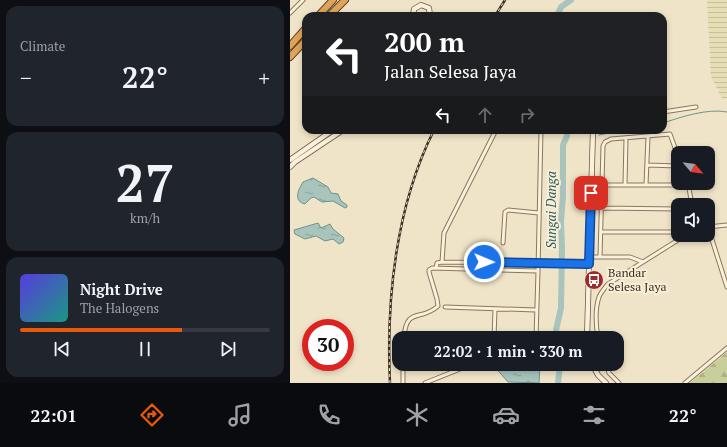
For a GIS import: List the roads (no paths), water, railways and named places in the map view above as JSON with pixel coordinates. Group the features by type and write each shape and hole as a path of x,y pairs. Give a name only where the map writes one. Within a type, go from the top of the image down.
{"highway":[{"path":"322,12 333,0"},
{"path":"334,12 345,0"},
{"path":"290,46 302,32"},
{"path":"290,57 302,44"}],"street":[{"path":"290,13 302,0"},
{"path":"414,12 414,9 421,4 428,8 429,12"},
{"path":"667,111 696,107"},
{"path":"290,167 295,162 337,134"},
{"path":"442,262 444,233 494,134"},
{"path":"536,331 539,263 541,134"},
{"path":"587,331 593,134"},
{"path":"600,257 603,146 605,142 611,139 670,134 674,146"},
{"path":"290,160 325,135 328,140"},
{"path":"646,185 648,137"},
{"path":"625,185 626,138"},
{"path":"647,166 671,166"},
{"path":"602,185 671,184"},
{"path":"602,208 671,209"},
{"path":"503,243 505,212 508,210 539,213"},
{"path":"715,226 727,225"},
{"path":"601,232 671,232"},
{"path":"597,331 598,305 601,293 608,284 675,242"},
{"path":"713,242 727,287"},
{"path":"589,257 630,257 643,262"},
{"path":"436,268 437,263 442,262 589,264"},
{"path":"405,331 408,320 411,317 427,312 438,306 429,272 432,268 538,271"},
{"path":"445,307 536,310"},
{"path":"494,331 495,308"},
{"path":"685,383 727,348"},
{"path":"403,371 403,383"},
{"path":"425,383 455,371"},
{"path":"596,371 606,383"},
{"path":"608,371 619,383"}],"water":[{"path":"313,178 328,187 331,193 338,194 341,201 347,205 347,207 345,208 333,201 322,202 314,197 305,204 301,203 298,198 300,188 303,182"},
{"path":"318,223 321,228 330,224 333,229 344,238 343,242 339,244 333,239 325,241 316,236 305,239 295,234 294,230"},
{"path":"498,371 540,371 539,383 508,382"}],"waterway":[{"name":"Sungai Danga","path":"559,12 561,7 571,0"},
{"path":"667,122 703,112 727,112"},
{"name":"Sungai Danga","path":"556,331 561,308 563,145 567,134"},
{"path":"599,135 604,134"},
{"name":"Sungai Danga","path":"558,383 559,371"}],"railway":[{"path":"498,12 505,0"},
{"path":"390,383 390,319 396,254 402,221 411,190 421,159 432,134"}],"place":[{"name":"Bandar Selesa Jaya","path":"594,280"}]}
